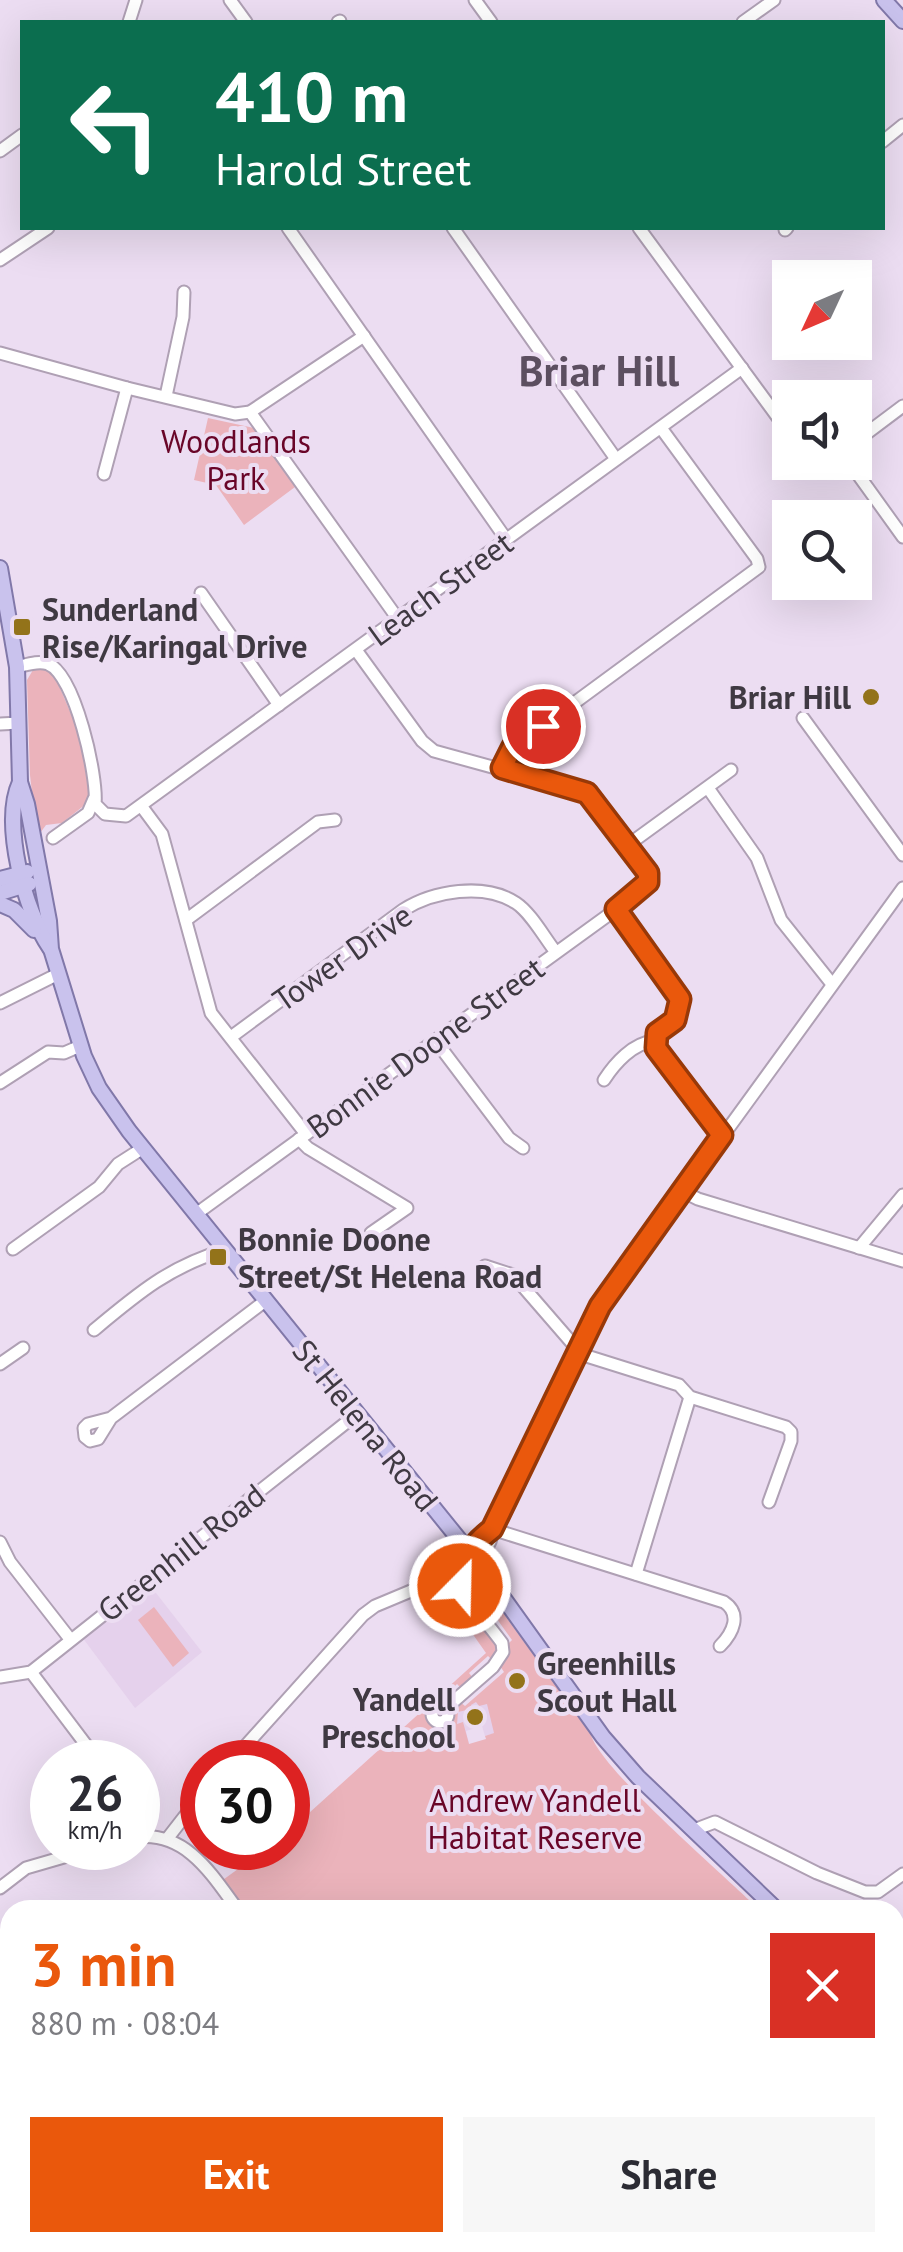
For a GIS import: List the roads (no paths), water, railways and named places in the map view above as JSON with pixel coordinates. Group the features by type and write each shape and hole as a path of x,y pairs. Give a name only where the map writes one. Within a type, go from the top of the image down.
{"main road":[{"path":"884,0 903,21"},
{"path":"1,574 16,668 20,782 13,808 16,838 0,876 39,876"},
{"name":"St Helena Road","path":"20,782 49,921 46,942"},
{"name":"St Helena Road","path":"16,838 22,879 80,1046 99,1088 469,1558 603,1736 638,1777 767,1900"},
{"path":"0,893 22,879"},
{"path":"0,904 14,910 46,942"}],"street":[{"path":"746,20 774,0"},
{"path":"0,260 45,230"},
{"path":"289,230 506,539"},
{"path":"454,230 616,459"},
{"path":"641,230 772,409"},
{"path":"166,396 184,316 184,292"},
{"path":"0,352 235,414 250,412 364,336"},
{"name":"Leach Street","path":"140,808 742,368"},
{"path":"104,474 127,388"},
{"path":"872,429 903,406"},
{"path":"250,412 398,619"},
{"path":"502,768 512,748 759,568 660,428"},
{"path":"862,480 903,536"},
{"path":"201,593 280,705"},
{"path":"356,650 427,746 587,793 628,846 731,770"},
{"path":"16,668 42,663 59,672 88,742 96,795 88,813 53,838"},
{"path":"802,718 903,855"},
{"path":"0,724 18,723"},
{"path":"708,788 757,858 780,920 832,984"},
{"path":"96,795 112,812 140,808 162,834 210,1008 308,1148 406,1208 371,1233"},
{"path":"186,920 318,822 336,820"},
{"name":"Bonnie Doone Street","path":"196,1214 645,887 649,877 628,846"},
{"path":"446,1708 493,1667 503,1652 502,1643 460,1586 459,1572 492,1529 608,1294 903,888"},
{"name":"Tower Drive","path":"231,1037 403,910 458,891 476,891 515,902 555,952"},
{"path":"616,909 680,999 675,1020 657,1033 656,1048 722,1135"},
{"path":"0,1002 58,974"},
{"path":"435,1040 509,1138 523,1148"},
{"path":"604,1080 614,1064 645,1042 654,1041"},
{"path":"0,1084 48,1052 80,1046"},
{"path":"13,1249 99,1187 118,1164 143,1148"},
{"path":"682,1191 903,1261"},
{"path":"859,1248 903,1195"},
{"path":"94,1330 152,1281 225,1250"},
{"path":"485,1266 513,1276 577,1352 679,1385 690,1397 789,1429 791,1442 769,1502"},
{"path":"111,1418 266,1301"},
{"path":"0,1364 23,1348"},
{"path":"636,1574 690,1397"},
{"name":"Greenhill Road","path":"31,1672 356,1414"},
{"path":"492,1529 729,1605 735,1618 730,1634 720,1646"},
{"path":"0,1542 10,1562 70,1639"},
{"path":"251,1740 363,1615 430,1583"},
{"path":"1,1673 31,1672 82,1740"},
{"path":"167,1839 180,1822"},
{"path":"694,1830 715,1822 817,1873 870,1893 882,1890 903,1874"},
{"path":"160,1838 199,1860 230,1900"},
{"path":"0,1888 30,1867"}],"place":[{"name":"Sunderland Rise/Karingal Drive","path":"22,627"},
{"name":"Briar Hill","path":"871,697"},
{"name":"Bonnie Doone Street/St Helena Road","path":"218,1257"},
{"name":"Greenhills Scout Hall","path":"517,1681"},
{"name":"Yandell Preschool","path":"475,1717"}],"district":[{"name":"Briar Hill","path":"599,370"}],"park label":[{"name":"Woodlands Park","path":"236,460"},
{"name":"Andrew Yandell Habitat Reserve","path":"535,1818"}]}
